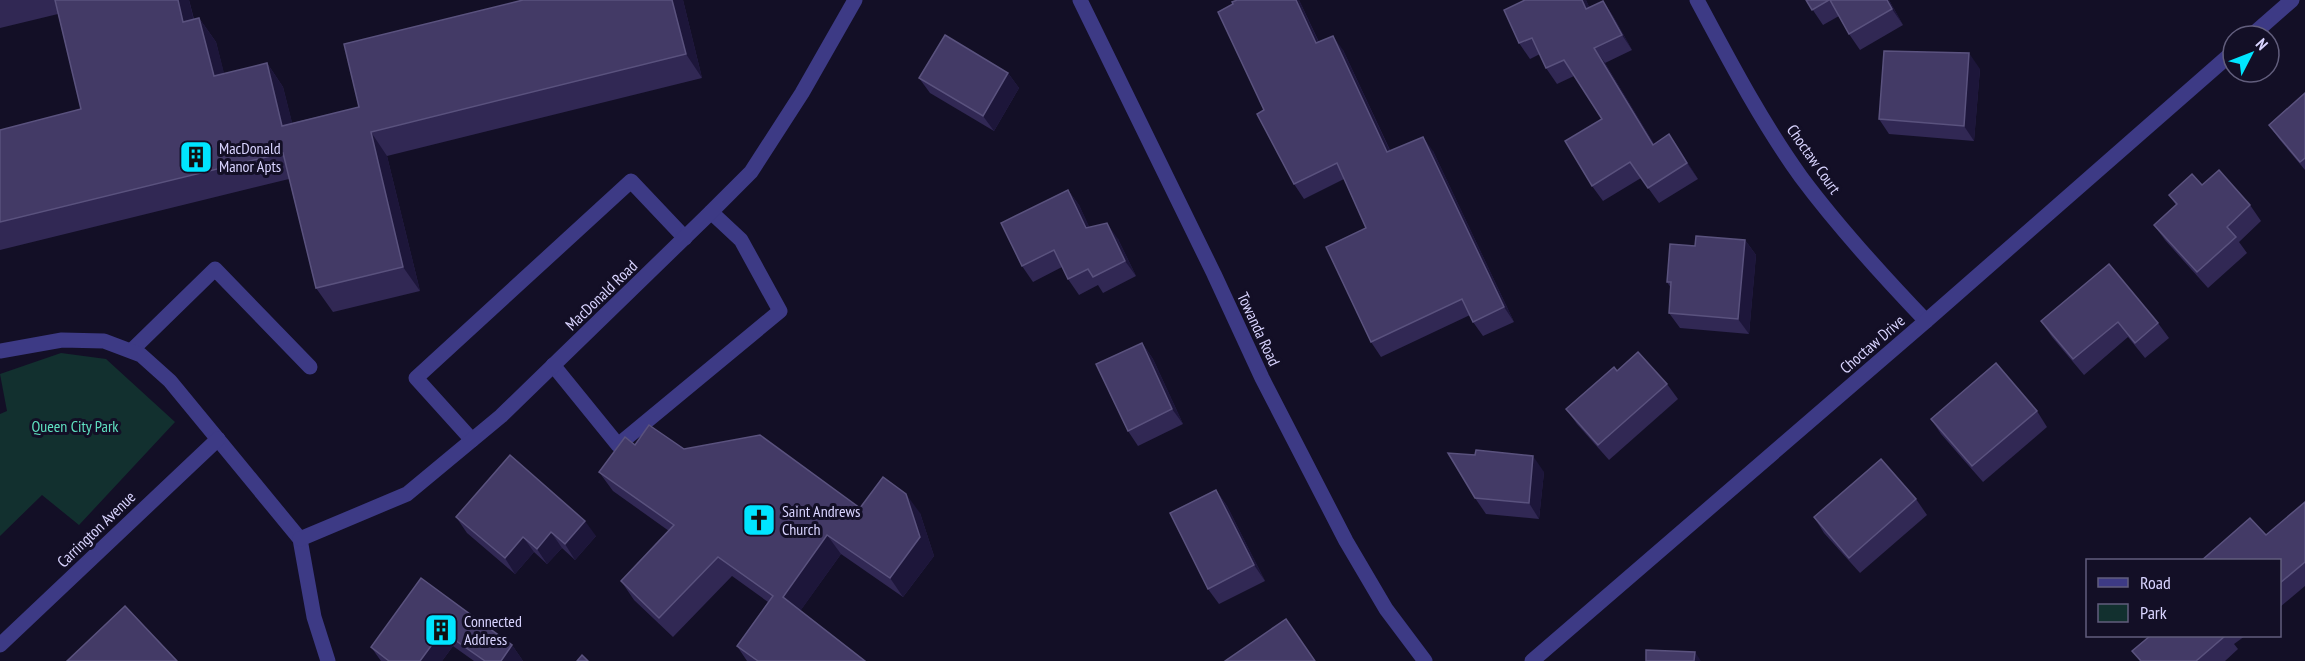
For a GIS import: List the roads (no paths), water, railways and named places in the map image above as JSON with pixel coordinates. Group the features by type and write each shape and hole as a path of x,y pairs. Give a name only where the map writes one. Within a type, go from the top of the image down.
{"street":[{"name":"MacDonald Road","path":"300,539 407,494 501,416 685,238 750,172 802,93 855,0"},
{"name":"Towanda Road","path":"1080,0 1262,378 1346,541 1386,609 1425,661"},
{"name":"Choctaw Court","path":"1697,0 1743,86 1801,176 1868,259 1926,321"},
{"path":"2265,24 2292,0"},
{"name":"Choctaw Drive","path":"1532,661 2221,63"},
{"path":"472,440 416,378 631,181 685,238"},
{"path":"554,365 618,445 780,311 741,240 711,212"},
{"path":"132,350 215,269 310,367"},
{"path":"0,351 62,340 104,341 141,355 170,381 300,539 314,617 328,661"},
{"name":"Carrington Avenue","path":"0,645 218,439"}],"place":[{"name":"MacDonald Manor Apts","path":"196,157"},
{"name":"Saint Andrews Church","path":"759,520"},
{"name":"Connected Address","path":"441,630"}],"park label":[{"name":"Queen City Park","path":"75,426"}]}
